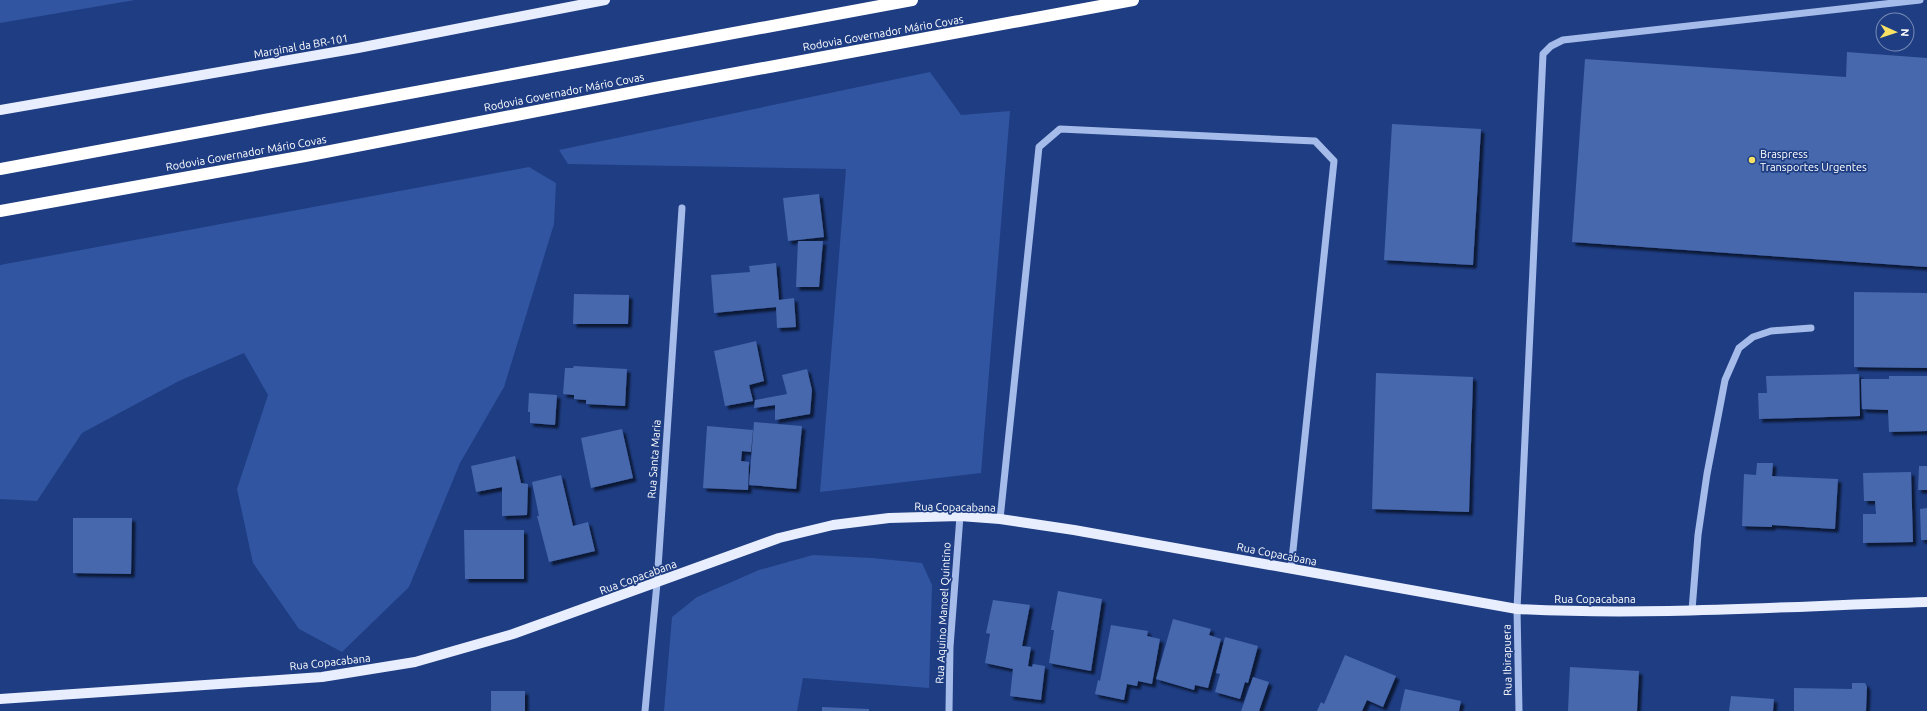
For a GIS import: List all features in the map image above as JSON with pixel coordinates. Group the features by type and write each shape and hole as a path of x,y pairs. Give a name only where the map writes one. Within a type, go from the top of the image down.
{"highway":[{"path":"0,168 912,0"},
{"name":"Rodovia Governador Mário Covas","path":"0,211 305,156 655,88 1133,0"}],"main road":[{"name":"Marginal da BR-101","path":"0,110 327,54 605,0"},
{"name":"Rua Copacabana","path":"0,699 322,677 415,662 513,634 779,538 833,525 889,518 960,516 1000,519 1151,543 1517,609 1571,612 1692,610 1927,602"}],"street":[{"name":"Rua Ibirapuera","path":"1519,711 1517,609 1537,214 1543,54 1551,46 1563,40 1920,0"},
{"path":"1000,519 1039,148 1060,129 1315,141 1334,161 1291,569"},
{"name":"Rua Santa Maria","path":"645,711 657,583 682,208"},
{"path":"1692,610 1700,527 1724,380 1739,348 1753,337 1771,331 1811,328"},
{"name":"Rua Aquino Manoel Quintino","path":"949,711 950,646 960,516"}],"shaded area":[{"path":"0,0 135,0 0,23"},
{"path":"930,72 961,115 1010,111 981,473 820,492 846,169 568,164 559,150"},
{"path":"529,167 556,183 554,224 504,387 460,463 409,587 342,652 299,629 253,563 237,489 268,395 244,353 179,381 82,433 37,501 0,499 0,265"},
{"path":"813,555 872,558 922,563 932,585 929,688 803,678 797,711 664,711 672,617 697,597 759,570"}],"building":[{"name":"Braspress Transportes Urgentes","path":"1847,52 1927,58 1927,267 1572,242 1585,59 1846,77"},
{"path":"1392,124 1481,129 1473,265 1384,260"},
{"path":"819,194 824,237 788,241 783,198"},
{"path":"798,241 823,241 819,287 796,287"},
{"path":"776,263 779,300 794,298 796,327 777,328 776,307 714,313 711,275 750,272 749,266"},
{"path":"1854,292 1927,293 1927,368 1854,367"},
{"path":"574,294 629,295 628,324 573,324"},
{"path":"756,341 764,381 749,385 753,401 725,406 714,351"},
{"path":"574,366 627,369 625,406 586,404 586,400 574,399 574,395 563,394 565,368 573,368"},
{"path":"807,369 812,390 810,414 775,420 775,405 754,408 755,400 787,394 782,375"},
{"path":"1376,373 1473,377 1469,512 1372,509"},
{"path":"1859,374 1860,416 1759,419 1758,393 1767,393 1766,376"},
{"path":"1889,376 1927,376 1927,431 1889,432 1888,410 1862,409 1861,379 1889,379"},
{"path":"529,393 557,395 555,425 530,423 530,412 528,412"},
{"path":"754,422 802,426 796,489 749,485"},
{"path":"707,426 753,430 751,452 742,451 741,461 749,462 748,490 703,488"},
{"path":"622,429 633,478 591,488 581,438"},
{"path":"515,456 521,483 528,484 527,515 502,516 502,487 476,492 471,466"},
{"path":"1757,463 1773,463 1772,476 1838,479 1835,529 1772,525 1772,527 1742,526 1744,474 1756,475"},
{"path":"1919,466 1927,466 1927,490 1918,490"},
{"path":"1911,472 1913,542 1863,543 1863,514 1876,514 1875,501 1864,501 1863,473"},
{"path":"561,475 573,526 588,522 595,551 549,562 537,516 539,516 532,482"},
{"path":"1927,508 1927,540 1921,540 1920,509"},
{"path":"73,518 132,518 131,574 73,573"},
{"path":"464,530 524,530 524,579 465,579"},
{"path":"1058,591 1102,599 1091,671 1049,663 1054,630 1051,630"},
{"path":"993,600 1030,605 1022,646 1031,647 1028,666 1032,667 1033,664 1045,666 1041,700 1010,696 1013,669 985,663 990,634 986,633"},
{"path":"1173,619 1211,629 1209,635 1221,639 1208,688 1195,685 1194,690 1156,679"},
{"path":"1111,625 1148,631 1147,636 1160,639 1152,684 1138,681 1137,686 1127,684 1124,700 1095,694 1098,680 1100,681"},
{"path":"1225,637 1258,646 1248,683 1245,682 1240,699 1215,692 1220,674 1216,673"},
{"path":"1345,655 1396,676 1383,707 1367,700 1362,711 1317,711 1321,702 1324,704"},
{"path":"1570,667 1639,671 1637,711 1568,711"},
{"path":"1253,677 1269,682 1259,711 1241,711"},
{"path":"1852,683 1865,683 1867,687 1866,711 1794,711 1794,688 1852,689"},
{"path":"1405,689 1461,701 1459,711 1400,711"},
{"path":"491,691 525,691 525,711 491,711"},
{"path":"1731,696 1774,699 1773,711 1729,711"},
{"path":"822,707 869,709 869,711 822,711"}],"place":[{"name":"Braspress Transportes Urgentes","path":"1752,160"}]}
